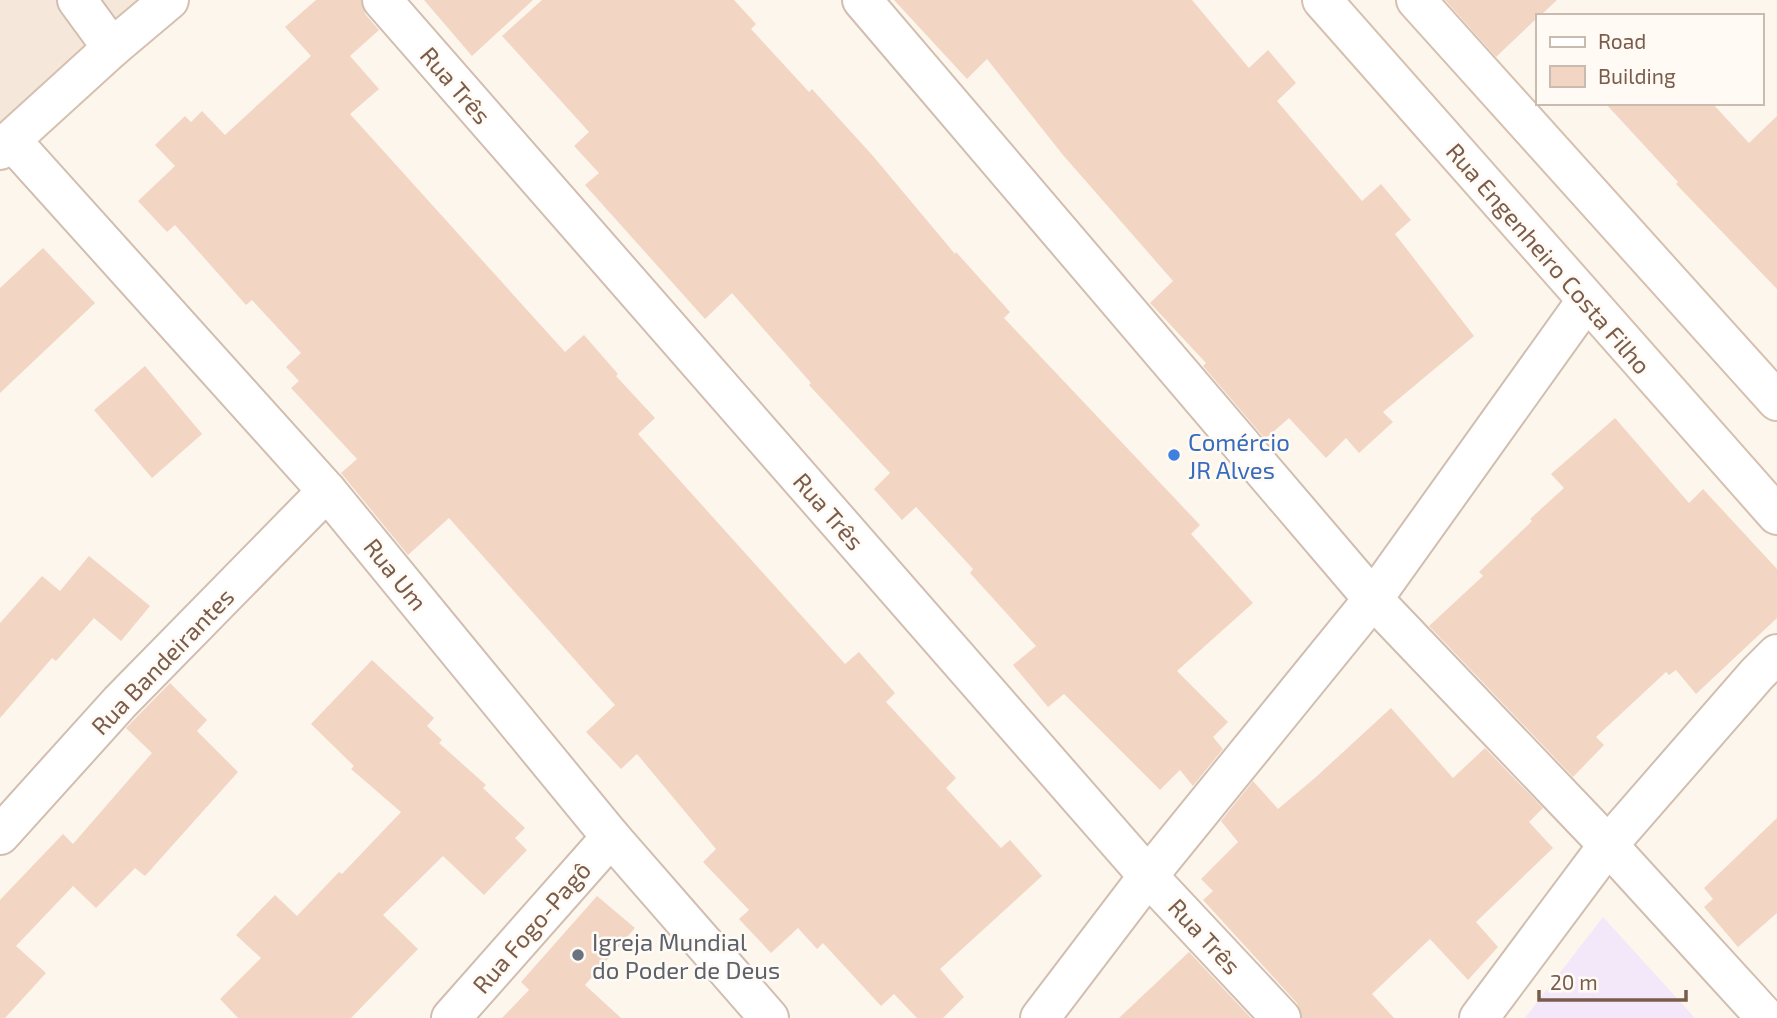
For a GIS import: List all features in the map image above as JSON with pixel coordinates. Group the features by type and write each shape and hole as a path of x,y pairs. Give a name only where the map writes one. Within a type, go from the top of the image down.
{"street":[{"path":"77,0 112,48"},
{"path":"6,145 169,0"},
{"name":"Rua Três","path":"382,0 1148,876 1281,1018"},
{"path":"862,0 1373,599 1608,845 1766,1018"},
{"name":"Rua Engenheiro Costa Filho","path":"1322,0 1777,515"},
{"path":"1416,0 1777,401"},
{"name":"Rua Um","path":"6,145 327,491 611,837 769,1018"},
{"path":"1040,1018 1148,876 1373,599 1586,301"},
{"name":"Rua Bandeirantes","path":"0,835 120,702 327,491"},
{"path":"1479,1018 1608,845 1777,654"},
{"name":"Rua Fogo-Pagô","path":"451,1018 611,837"}],"shaded area":[{"path":"0,0 164,0 0,152"},
{"path":"1603,917 1695,1018 1525,1018"}],"building":[{"path":"316,0 361,0 365,14 379,30 350,56 379,89 350,114 565,352 584,335 618,374 616,376 655,418 638,434 845,664 859,652 895,693 886,702 956,778 946,788 1001,848 1010,840 1042,876 940,969 964,997 943,1018 917,1018 894,994 881,1006 823,943 817,949 798,928 771,953 739,919 749,910 703,862 716,849 637,754 621,769 586,732 615,705 449,518 408,555 341,473 357,459 291,388 299,381 286,367 301,353 252,300 246,305 175,225 167,232 138,201 175,166 155,145 185,116 191,122 202,111 225,135 311,56 285,27"},
{"path":"424,0 533,0 472,56"},
{"path":"542,0 734,0 756,24 751,29 809,92 812,89 873,156 955,254 956,252 1010,312 1004,318 1200,525 1191,534 1253,603 1177,671 1228,722 1213,737 1223,749 1193,786 1180,770 1160,790 1064,694 1048,707 1013,665 1036,646 970,573 973,569 916,507 902,520 874,489 890,473 809,385 811,383 732,293 705,319 585,185 599,173 574,146 589,132 502,36"},
{"path":"894,0 1192,0 1249,68 1268,50 1296,83 1277,101 1362,201 1381,184 1411,220 1395,234 1474,336 1383,412 1393,422 1359,453 1346,438 1326,458 1289,418 1265,439 1203,366 1206,363 1150,303 1173,281 1063,155 987,59 967,79"},
{"path":"1445,0 1557,0 1542,14 1536,14 1536,19 1496,57"},
{"path":"1607,105 1714,105 1749,143 1777,116 1777,289 1676,184 1678,182"},
{"path":"43,248 95,303 0,393 0,288"},
{"path":"145,366 202,434 152,478 94,410"},
{"path":"1615,418 1689,503 1703,489 1777,569 1777,618 1696,694 1676,670 1669,675 1666,672 1596,737 1604,745 1573,777 1429,626 1483,576 1479,572 1564,488 1551,474"},
{"path":"89,556 150,606 121,641 94,618 56,661 52,658 0,718 0,623 42,576 60,591"},
{"path":"372,660 434,718 427,726 442,740 439,743 486,785 483,788 525,828 515,838 527,850 484,895 443,856 383,915 418,949 351,1018 238,1018 220,999 261,958 236,935 275,895 297,916 339,872 342,874 401,812 351,769 354,766 311,724"},
{"path":"170,683 207,720 197,731 238,772 145,876 135,868 96,908 73,886 16,946 46,973 5,1018 0,1018 0,900 63,834 73,844 152,753 126,728"},
{"path":"1391,708 1453,778 1485,748 1543,808 1529,822 1553,848 1476,922 1498,947 1468,980 1430,939 1372,994 1394,1018 1302,1018 1297,1003 1203,900 1213,891 1201,879 1238,842 1221,821 1253,781 1278,809"},
{"path":"1777,818 1777,913 1738,947 1704,907 1713,899 1704,888"},
{"name":"Igreja Mundial do Poder de Deus","path":"597,896 635,928 585,985 621,1018 502,1018 529,990 521,982"},
{"path":"1189,952 1251,1018 1119,1018"}],"place":[{"name":"Comércio JR Alves","path":"1174,455"},
{"name":"Igreja Mundial do Poder de Deus","path":"578,955"}]}
